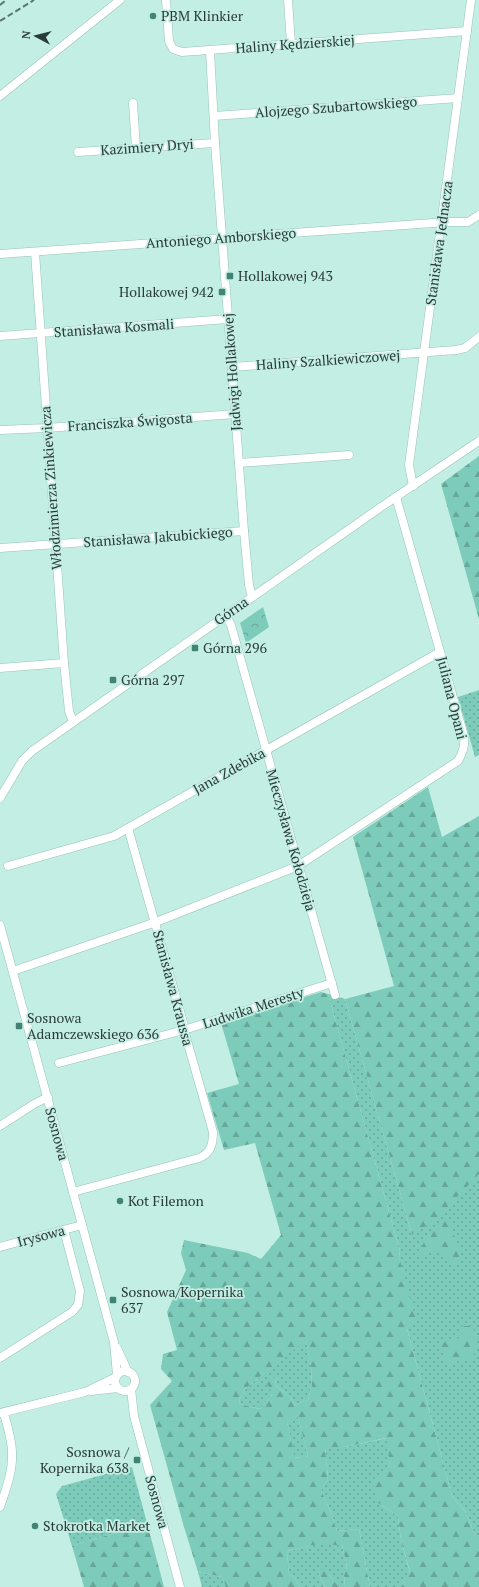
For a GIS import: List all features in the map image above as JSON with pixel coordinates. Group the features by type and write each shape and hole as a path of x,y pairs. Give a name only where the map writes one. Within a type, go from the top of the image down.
{"street":[{"path":"0,96 120,0"},
{"name":"Haliny Kędzierskiej","path":"166,0 170,46 177,51 182,52 467,32"},
{"path":"288,0 291,44"},
{"name":"Stanisława Jednacza","path":"413,486 409,465 471,0"},
{"name":"Jadwigi Hollakowej","path":"210,51 215,143 235,414 249,585 252,597"},
{"name":"Alojzego Szubartowskiego","path":"214,116 458,98"},
{"path":"133,103 136,148"},
{"name":"Kazimiery Dryi","path":"78,152 215,143"},
{"name":"Antoniego Amborskiego","path":"0,254 442,222 468,222 479,215"},
{"name":"Włodzimierza Zinkiewicza","path":"35,252 64,663 69,711 73,722"},
{"name":"Stanisława Kosmali","path":"0,336 228,319"},
{"name":"Haliny Szalkiewiczowej","path":"232,367 460,350 479,337"},
{"name":"Franciszka Świgosta","path":"0,430 235,414"},
{"name":"Górna","path":"0,798 22,762 32,751 396,497 479,441"},
{"path":"239,464 348,456"},
{"name":"Juliana Opani","path":"298,866 458,760 463,753 465,745 464,736 396,497"},
{"name":"Stanisława Jakubickiego","path":"0,548 244,531"},
{"name":"Mieczysława Kołodzieja","path":"226,616 231,625 335,995"},
{"name":"Jana Zdebika","path":"8,866 114,836 440,652"},
{"path":"0,668 64,663"},
{"name":"Stanisława Kraussa","path":"73,1192 205,1156 213,1139 213,1132 184,1030 156,922 128,828"},
{"path":"12,971 156,922 298,866"},
{"name":"Sosnowa","path":"0,925 114,1342 128,1372"},
{"name":"Ludwika Meresty","path":"59,1063 184,1030 332,984"},
{"path":"0,1126 34,1104 48,1097"},
{"name":"Irysowa","path":"0,1247 82,1225"},
{"path":"0,1358 72,1312 78,1304 80,1291 64,1230"},
{"name":"Sosnowa","path":"114,1342 116,1376"},
{"path":"0,1507 4,1482 11,1468 12,1452 2,1413 84,1392 124,1389 134,1381 133,1375 128,1372 122,1372 84,1392"},
{"path":"116,1376 115,1383 124,1389"},
{"name":"Sosnowa","path":"124,1389 134,1416 180,1587"}],"green space":[{"path":"479,456 479,619 441,484"},
{"path":"263,607 269,627 246,643 240,623"},
{"path":"479,690 479,755 475,757 458,697"},
{"path":"428,787 442,837 479,816 479,1174 436,1219 412,1235 345,999 394,986 353,837"},
{"path":"321,992 328,994 400,1251 399,1257 416,1320 406,1325 452,1496 465,1511 476,1538 479,1538 479,1587 401,1587 410,1572 401,1540 398,1516 378,1503 372,1480 390,1467 386,1438 345,1447 325,1447 328,1479 321,1490 331,1512 337,1531 359,1529 370,1587 345,1587 344,1575 347,1567 342,1545 314,1545 287,1551 289,1574 294,1577 300,1587 226,1587 222,1577 198,1572 150,1405 172,1381 161,1369 163,1354 177,1350 167,1312 186,1270 181,1253 184,1240 248,1253 261,1259 281,1235 255,1143 224,1150 207,1093 239,1084 221,1023","holes":["306,1340 311,1366 312,1384 308,1400 294,1405 291,1398 276,1386 275,1378 271,1376 265,1381 273,1394 260,1409 240,1404 239,1400 246,1388","297,1414 308,1456 295,1458 287,1422"]},
{"path":"328,994 345,999 412,1235 479,1174 479,1538 476,1538 465,1511 452,1496 406,1325 399,1257 400,1251"},
{"path":"447,1215 462,1258 454,1267 440,1250 421,1255 420,1251 425,1240"},
{"path":"462,1326 473,1326 477,1349 471,1359 449,1363 445,1362 441,1345 447,1340 461,1338"},
{"path":"306,1339 311,1366 312,1384 308,1400 294,1405 291,1398 276,1386 275,1378 273,1394 260,1409 240,1404 239,1400 246,1388"},
{"path":"297,1413 308,1456 294,1458 287,1422"},
{"path":"387,1438 390,1467 378,1503 398,1516 401,1540 410,1573 401,1587 370,1587 359,1529 337,1531 331,1512 321,1490 328,1479 325,1447 345,1447"},
{"path":"132,1467 147,1523 72,1546 56,1494 62,1486"},
{"path":"147,1523 164,1587 84,1587 72,1546"},
{"path":"314,1545 342,1545 347,1567 344,1575 345,1587 339,1587 329,1575 318,1572 325,1587 300,1587 294,1577 289,1574 287,1551"},
{"path":"322,1569 339,1587 325,1587 318,1572"},
{"path":"198,1572 222,1577 226,1587 202,1587"}],"railway":[{"path":"0,5 6,0"},
{"path":"0,21 34,0"}],"place":[{"name":"PBM Klinkier","path":"153,16"},
{"name":"Hollakowej 943","path":"230,276"},
{"name":"Hollakowej 942","path":"222,292"},
{"name":"Górna 296","path":"195,648"},
{"name":"Górna 297","path":"113,680"},
{"name":"Sosnowa Adamczewskiego 636","path":"19,1026"},
{"name":"Kot Filemon","path":"120,1201"},
{"name":"Sosnowa/Kopernika 637","path":"113,1300"},
{"name":"Sosnowa / Kopernika 638","path":"137,1460"},
{"name":"Stokrotka Market","path":"35,1526"}]}
